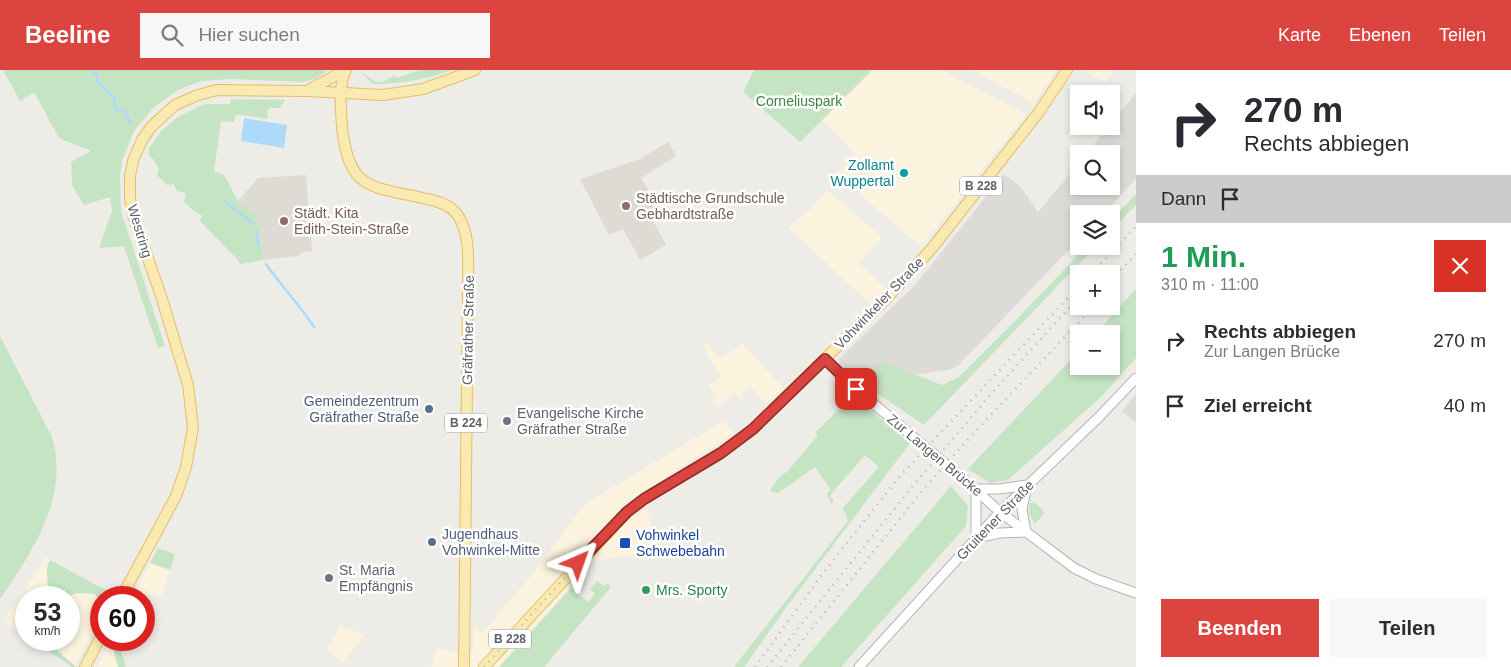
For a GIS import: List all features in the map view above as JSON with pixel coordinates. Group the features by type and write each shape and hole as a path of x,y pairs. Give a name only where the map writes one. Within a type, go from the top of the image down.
{"main road":[{"path":"307,90 346,70"},
{"name":"Gräfrather Straße","path":"346,70 342,78 344,142 348,162 356,174 371,185 430,199 446,205 457,215 465,230 468,251 464,667"},
{"name":"Westring","path":"127,586 176,496 186,467 192,427 190,397 184,369 133,215 130,198 130,176 133,161 142,140 162,115 182,101 198,95 227,89 307,90 383,95 412,91 475,70"},
{"name":"Vohwinkeler Straße","path":"484,667 627,512 644,499 721,453 748,434 888,297 933,246 1039,112 1067,70"},
{"name":"Zur Langen Brücke","path":"825,359 856,389 1026,532 1074,568 1096,579 1136,593"},
{"name":"Gruitener Straße","path":"859,667 1000,512 1099,417 1136,378"},
{"path":"1028,485 1022,509 1026,532 1000,533 976,538 976,489 998,489 1028,485"},
{"path":"85,667 93,651"}],"shaded area":[{"path":"872,70 941,70 1026,114 921,247 836,174 856,155 822,120"},
{"path":"972,70 1056,70 1034,103"},
{"path":"1084,70 1113,70 1105,83"},
{"path":"1136,93 1136,179 1111,205 1070,205 1070,248 957,367 948,370 858,383 839,365 839,359 915,285 1004,174 1021,187 1038,212 1070,174 1070,195 1120,195 1120,145 1093,145 1102,135 1120,135 1120,112"},
{"name":"Städtische Grundschule Gebhardtstraße","path":"668,142 676,156 641,178 661,212 651,217 666,245 640,260 623,229 609,235 580,179 640,159"},
{"name":"Städt. Kita Edith-Stein-Straße","path":"306,175 312,251 304,252 299,256 263,260 260,226 256,216 238,201 258,178"},
{"path":"827,190 882,237 859,263 886,289 870,304 789,228 805,212 807,213"},
{"path":"708,343 716,356 721,358 735,350 742,343 783,388 766,404 750,386 741,394 744,397 741,400 734,393 718,408 714,400 717,397 708,386 721,378 703,346"},
{"path":"1136,394 1136,423 1122,411"},
{"path":"725,420 733,434 622,505 630,518 647,509 659,552 609,558 593,562 499,667 431,667 437,648 455,652 473,651 474,627 483,632 530,577 585,504"},
{"path":"45,557 50,560 46,567 48,586 28,586"},
{"path":"150,563 170,570 161,596 155,595 155,586 138,586"},
{"path":"80,593 90,594 90,637 75,666 58,651 80,651"},
{"path":"15,604 15,628 3,621"},
{"path":"340,626 364,636 343,662 327,650"},
{"path":"105,651 114,651 118,667 97,667"}],"green space":[{"path":"3,70 328,70 317,78 303,82 230,79 203,81 190,85 176,91 153,108 134,131 122,161 120,175 121,211 165,346 158,348 124,246 99,248 112,211 110,197 84,205 72,185 71,162 91,151 59,138 34,92 20,101"},
{"path":"419,70 451,70 422,79 382,84 372,84 361,72 374,81 380,82 394,76 397,78"},
{"name":"Corneliuspark","path":"754,70 872,70 800,142 743,92"},
{"path":"231,99 285,100 280,108 270,108 267,111 268,119 236,114 234,122 221,121 214,171 224,175 238,201 256,216 260,226 263,260 240,264 199,220 203,216 195,212 184,202 186,193 177,191 174,184 167,185 157,175 159,169 154,160 149,156 149,148 162,130 178,117 205,104 230,104"},
{"path":"1136,194 1136,205 1120,221 1120,211"},
{"path":"1078,255 1087,255 1078,265 1070,265 1070,273 924,425 862,383 881,361 942,385 959,377"},
{"path":"1136,289 1136,358 1102,396 1008,480 990,483 968,469 1070,361 1070,375 1120,375 1120,325 1103,325 1112,315 1120,315 1120,307"},
{"path":"0,336 52,437 56,459 56,481 45,523 24,562 0,599"},
{"path":"853,395 910,443 785,609 744,667 734,667 848,521 843,508 879,467 865,455 832,493 830,497 834,501 831,504 827,493 831,490 815,467 778,493 770,491 779,477 788,471 818,435 815,433"},
{"path":"951,486 968,506 966,526 841,667 798,667"},
{"path":"1034,502 1043,510 1044,514 1035,524 1029,509 1030,503"},
{"path":"158,548 175,554 170,570 150,563"},
{"path":"50,560 98,586 90,586 90,594 80,593 80,586 48,586 48,565"},
{"path":"597,581 604,586 607,583 611,587 544,667 499,667 571,588 588,602 595,594 590,589"},
{"path":"48,651 58,651 75,666 72,667"},
{"path":"114,651 121,651 126,667 118,667"}],"water":[{"path":"244,118 287,125 284,148 241,141"}],"waterway":[{"path":"92,70 96,74 98,82 114,98 115,109 125,111 130,123"},
{"path":"225,202 253,223"},
{"path":"256,230 258,246"},
{"path":"266,264 314,327"}],"railway":[{"path":"1099,265 1136,226"},
{"path":"1120,271 1136,254"},
{"path":"755,667 824,572 900,476 1070,296"},
{"path":"767,667 912,487 992,393 1070,307"},
{"path":"781,667 923,490 970,437 1085,315"},
{"path":"484,667 559,584 590,553 603,544"}],"place":[{"name":"Zollamt Wuppertal","path":"904,173"},
{"name":"Städtische Grundschule Gebhardtstraße","path":"626,206"},
{"name":"Städt. Kita Edith-Stein-Straße","path":"284,221"},
{"name":"Gemeindezentrum Gräfrather Straße","path":"429,409"},
{"name":"Evangelische Kirche Gräfrather Straße","path":"507,421"},
{"name":"Jugendhaus Vohwinkel-Mitte","path":"432,542"},
{"name":"Vohwinkel Schwebebahn","path":"625,543"},
{"name":"St. Maria Empfängnis","path":"329,578"},
{"name":"Mrs. Sporty","path":"646,590"}],"route":[{"path":"578,563 627,512 644,499 706,463 753,429 825,359 856,389"}]}
